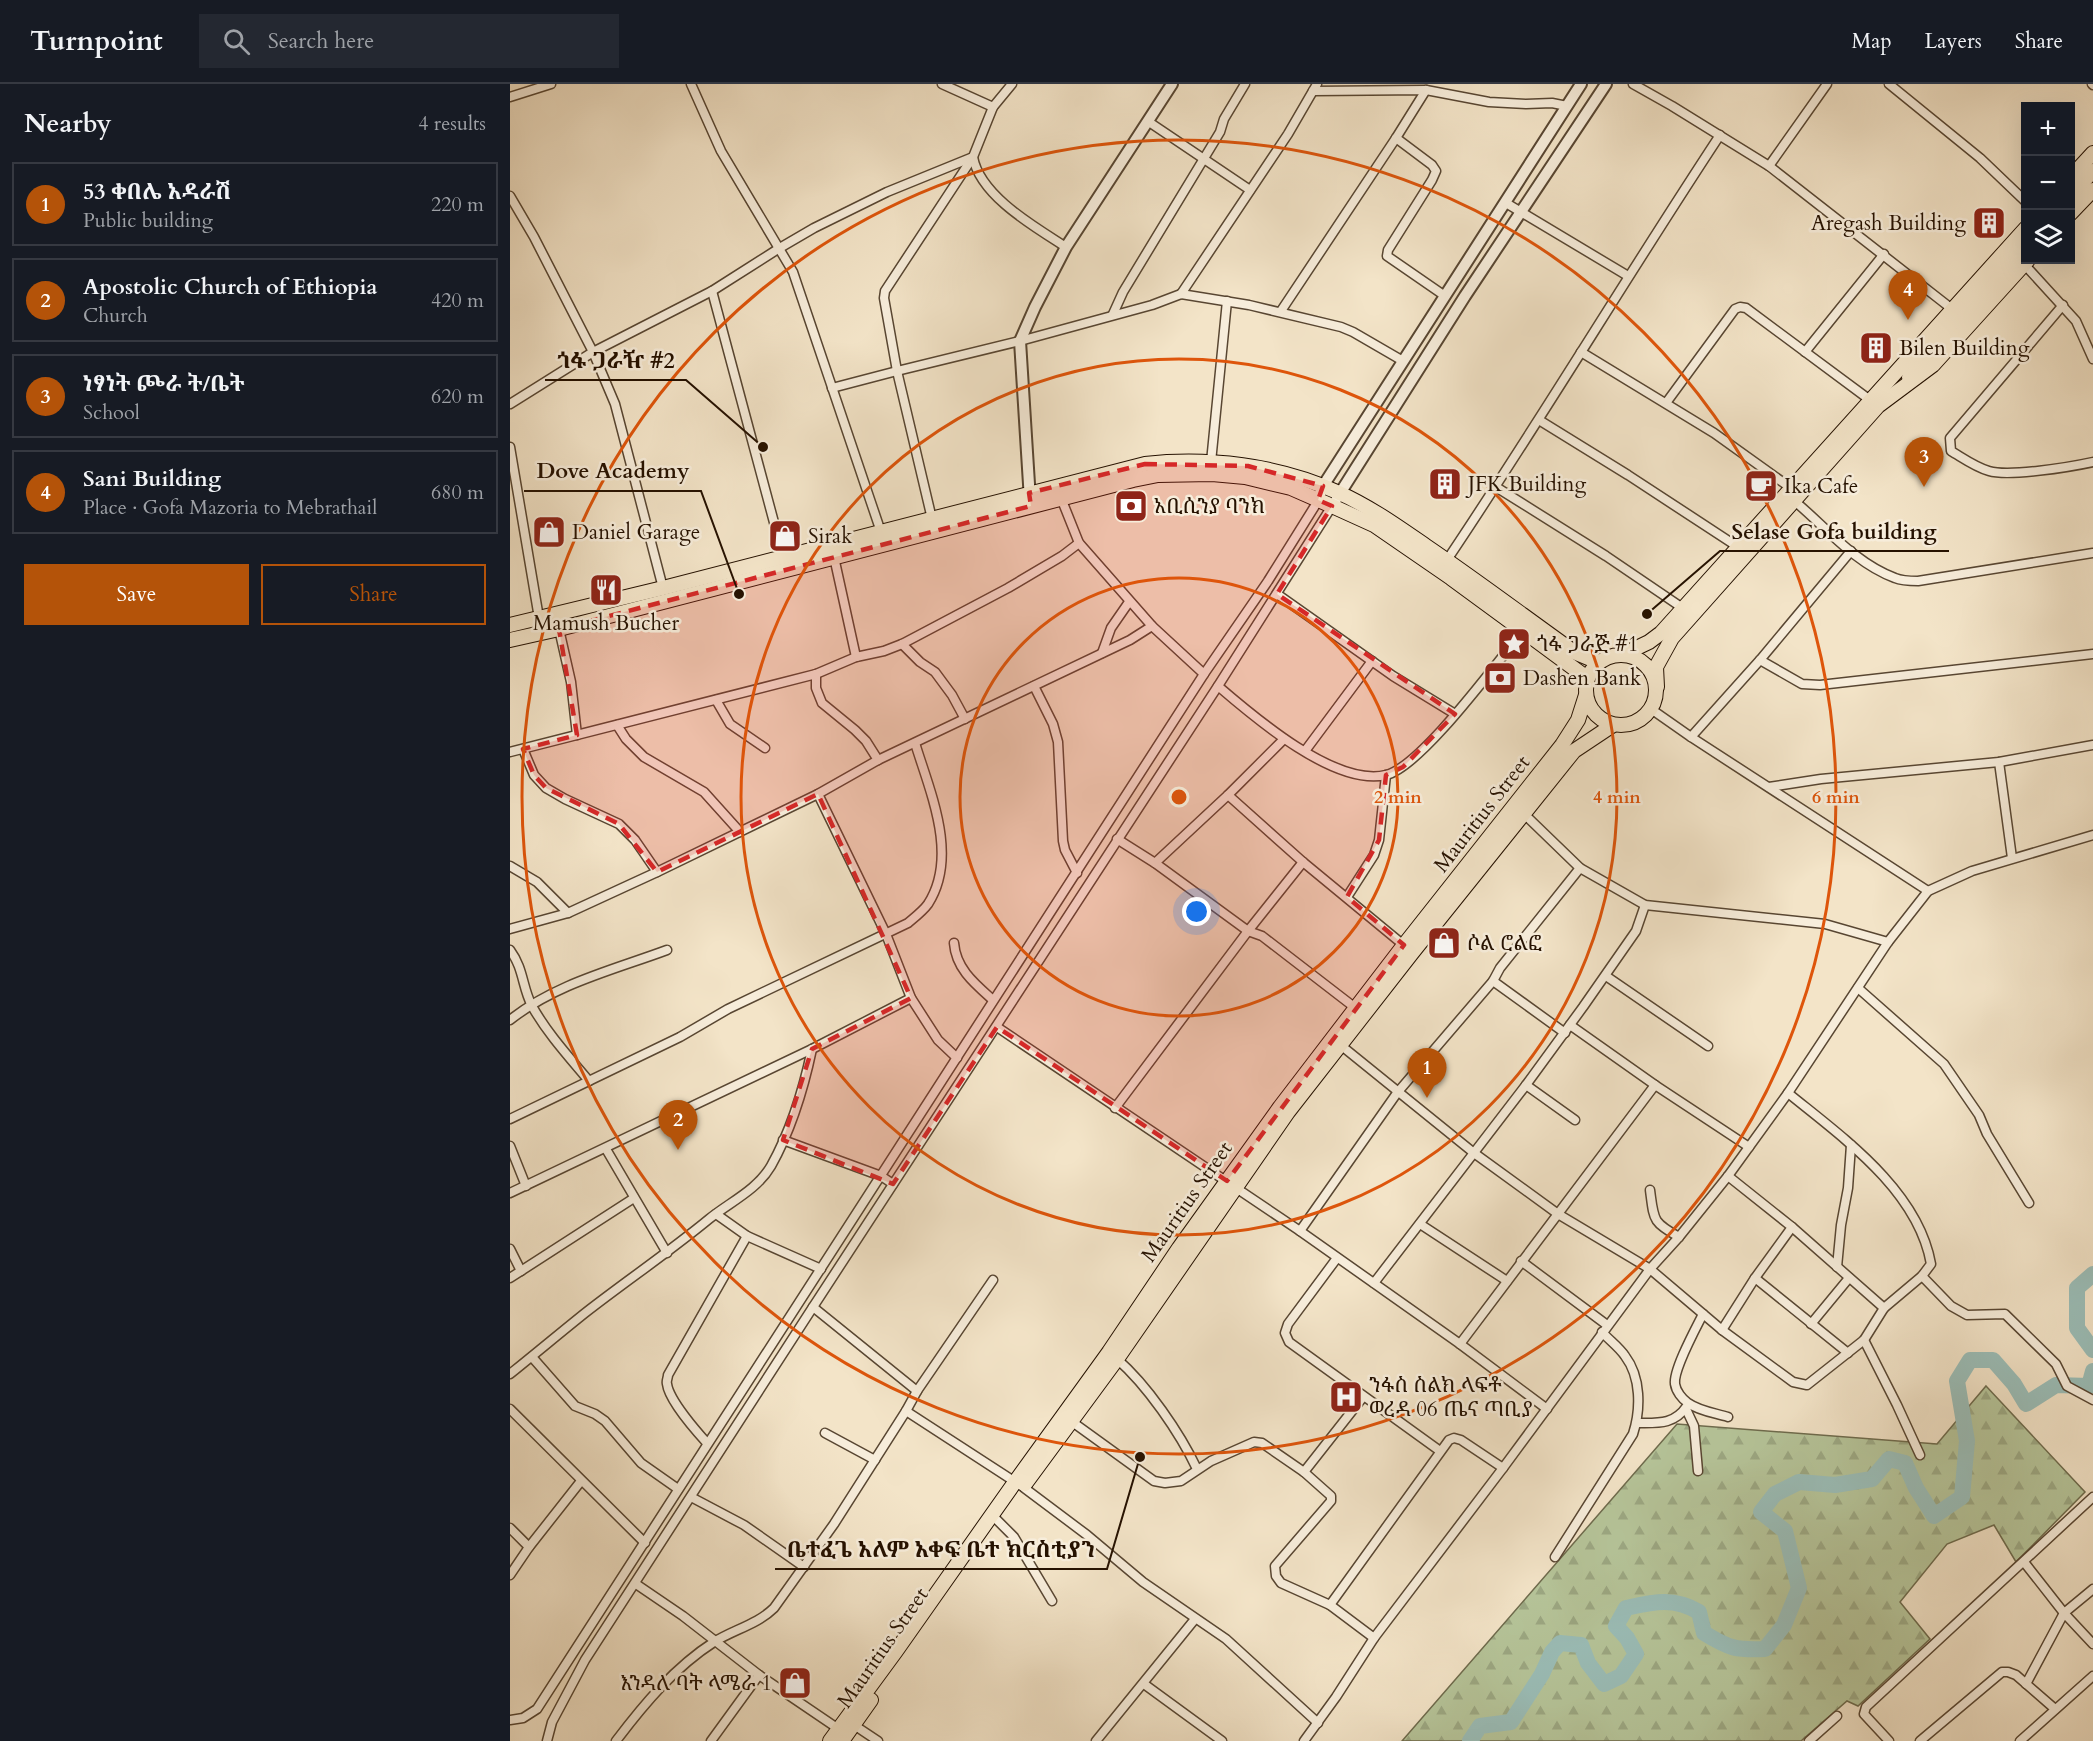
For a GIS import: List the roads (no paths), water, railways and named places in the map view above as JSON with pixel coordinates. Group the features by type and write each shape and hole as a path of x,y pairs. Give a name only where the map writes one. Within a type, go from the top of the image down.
{"main road":[{"path":"2075,173 2093,153"},
{"path":"2075,191 2093,171"},
{"path":"2074,210 2092,193"},
{"path":"1891,388 1952,309 2021,232"},
{"path":"1688,612 1649,642 1624,654 1598,662 1587,678 1586,695 1589,705 1603,721 1613,725 1635,723 1652,709 1656,699 1656,666 1688,612 1875,403 1929,352 2021,250"},
{"path":"1891,388 1933,365 2024,264"},
{"path":"510,640 834,557 1145,464 1211,462 1248,466 1296,477 1340,493 1380,515 1447,560 1574,652 1598,662"},
{"path":"510,625 932,519 1030,500 1061,498 1158,475 1212,474 1245,477 1291,488 1374,525 1451,578 1587,678"},
{"path":"1624,654 1647,665 1654,675 1657,687"},
{"name":"Mauritius Street","path":"1519,810 1578,720 1586,695"},
{"name":"Mauritius Street","path":"830,1741 846,1730 903,1642 996,1518 1109,1352 1336,1041 1519,810 1574,751 1613,725"},
{"name":"Mauritius Street","path":"1019,1484 1071,1421 1117,1359 1231,1184"}],"street":[{"path":"510,97 551,84"},
{"path":"691,84 721,151 793,272 881,532"},
{"path":"942,84 993,106"},
{"path":"932,519 897,370 884,298 885,291 974,157 993,106 1012,84"},
{"path":"1030,500 1020,341 1066,247 1172,84"},
{"path":"1113,314 1123,292 1204,160 1220,132 1224,118 1245,84"},
{"path":"510,1719 523,1718 537,1709 1204,674 1268,581 1318,501 1323,486 1581,84"},
{"path":"547,1741 552,1722 585,1660 1218,686 1520,212 1606,84"},
{"path":"1633,84 1769,166 1952,309"},
{"path":"1769,166 1827,84"},
{"path":"1889,84 1980,158 2021,198"},
{"path":"1181,294 1288,134 1315,88 1426,90 1490,102 1552,103 1567,106"},
{"path":"1281,311 1426,90"},
{"path":"1149,122 1250,190"},
{"path":"1447,560 1539,420 1719,135"},
{"path":"1396,138 1432,165 1436,171 1388,250 1387,256 1445,296"},
{"path":"510,404 593,352 712,291 778,249 887,192 974,157"},
{"path":"974,157 975,170 997,197 1030,224 1066,247"},
{"path":"510,196 534,237 593,352 615,404 663,588"},
{"path":"1506,203 1628,276"},
{"path":"1805,352 1884,254"},
{"path":"2028,264 2076,321 2093,358"},
{"path":"712,291 783,556"},
{"path":"832,388 1020,341 1152,305 1181,294 1281,311 1353,332 1402,361"},
{"path":"1211,462 1227,301"},
{"path":"2063,305 1950,438 1949,445 1951,451 1991,472 2068,467 2093,462"},
{"path":"1666,403 1735,309 1740,307 1746,308 1875,403"},
{"path":"1581,352 1714,433 1793,495 1851,551 1882,573 1897,579 1918,581 2093,553"},
{"path":"1539,420 1628,474 1742,551"},
{"path":"510,447 538,618"},
{"path":"1496,487 1606,556 1688,612"},
{"path":"1061,498 1079,543 1129,602 1204,674"},
{"path":"510,752 816,674 856,657 884,651 903,644 1008,588 1062,556 1079,543"},
{"path":"1691,736 1760,660 1851,551"},
{"path":"834,557 856,657"},
{"path":"1277,594 1372,661 1455,714"},
{"path":"1102,652 1111,628 1129,602"},
{"path":"510,929 568,913 657,872 818,794 878,760 1130,640 1152,626"},
{"path":"559,629 571,682 577,735"},
{"path":"1218,686 1253,717 1284,739 1333,767 1362,776 1386,776 1403,767 1443,730 1522,631"},
{"path":"903,644 920,662 935,672 952,695 965,719"},
{"path":"1760,660 1802,684 1820,685 2093,654"},
{"path":"1305,751 1372,661"},
{"path":"816,674 816,688 822,703 866,741 878,760"},
{"path":"1034,686 1053,724 1058,742 1063,841 1077,873"},
{"path":"716,700 730,724 765,748"},
{"path":"1652,709 1928,891"},
{"path":"617,725 626,739 644,757 704,792 740,831"},
{"path":"1155,863 1284,739"},
{"path":"510,1119 680,1037 728,1009 908,923 923,910 935,890 943,860 941,836 915,743"},
{"path":"1769,787 1821,779 1999,762 2093,745"},
{"path":"523,748 534,776 546,788 565,800 619,824 635,840 657,872"},
{"path":"1999,762 2012,858"},
{"path":"1347,897 1374,855 1379,840 1386,776"},
{"path":"818,794 886,934 911,998 938,1040 957,1058"},
{"path":"1228,795 1303,862 1408,949"},
{"path":"1519,810 1580,868 1645,905 1825,924 1888,942"},
{"path":"1304,1741 1374,1638 1547,1409 1604,1329 1650,1269 1728,1176 1788,1093 1888,942 1928,891 1972,871 2093,835"},
{"path":"1117,839 1155,863 1248,931 1262,936 1360,1011"},
{"path":"1115,1108 1248,931 1303,862"},
{"path":"510,866 537,882 568,913"},
{"path":"1300,1231 1397,1093 1493,981 1500,968 1580,868"},
{"path":"1374,1283 1526,1085 1606,976 1636,931 1645,905"},
{"path":"954,943 955,954 965,972 993,1000"},
{"path":"510,950 518,961 531,1004 549,1031 589,1081"},
{"path":"510,1020 531,1004 555,991 667,950"},
{"path":"1606,976 1708,1046"},
{"path":"1493,981 1565,1033"},
{"path":"1858,988 1944,1064 1979,1115 1987,1134 2030,1203"},
{"path":"510,1193 812,1049 911,998"},
{"path":"1570,1025 1655,1086 1749,1147"},
{"path":"997,1027 1300,1231 1460,1344 1547,1409"},
{"path":"1336,1041 1397,1093 1474,1153 1558,1214 1650,1269 1722,1330 1793,1382 1807,1385 1864,1340 1884,1308 1922,1276 1931,1264 1929,1250 1918,1224 1896,1191 1851,1145 1788,1093"},
{"path":"510,1374 586,1313 743,1196 756,1183 770,1167 783,1140 807,1076 812,1049"},
{"path":"1526,1085 1575,1120"},
{"path":"1460,1344 1655,1086"},
{"path":"783,1140 881,1176 894,1184"},
{"path":"1837,1268 1840,1226 1848,1188 1851,1145"},
{"path":"510,1146 526,1186"},
{"path":"606,1149 667,1253"},
{"path":"1728,1176 1792,1227 1884,1308"},
{"path":"1650,1190 1654,1220 1662,1228 1679,1237"},
{"path":"510,1278 634,1198"},
{"path":"716,1214 747,1236 821,1269"},
{"path":"1420,1224 1507,1281"},
{"path":"1722,1330 1755,1278 1792,1227"},
{"path":"707,1443 690,1424 672,1394 667,1384 668,1375 747,1236"},
{"path":"510,1249 521,1271"},
{"path":"1337,1258 1288,1324 1285,1333 1289,1342 1440,1451"},
{"path":"1521,1261 1604,1329 1632,1366 1639,1401 1637,1423 1633,1434 1555,1557"},
{"path":"1922,1276 1951,1306 1967,1315 2006,1314 2056,1364 2067,1386 2093,1401"},
{"path":"1755,1278 1848,1353"},
{"path":"1811,1324 1849,1278"},
{"path":"616,1741 678,1670 715,1641 769,1613 804,1567 875,1460 916,1391 993,1280"},
{"path":"813,1307 916,1391"},
{"path":"1698,1470 1694,1426 1687,1406 1674,1383 1680,1364 1703,1314"},
{"path":"1864,1340 1920,1455"},
{"path":"532,1357 575,1406 605,1421 641,1463 678,1490"},
{"path":"1117,1359 1129,1369 1180,1436 1197,1469"},
{"path":"1305,1472 1363,1397"},
{"path":"1637,1423 1672,1421 1687,1406"},
{"path":"1687,1406 1728,1416"},
{"path":"510,1409 645,1543"},
{"path":"906,1411 1019,1484 1087,1535 1143,1582 1226,1639 1318,1723"},
{"path":"1071,1421 1154,1481 1165,1483 1181,1481 1197,1469 1254,1442 1262,1443 1305,1472 1331,1496 1331,1501 1275,1566 1275,1571 1281,1583 1330,1605 1374,1638"},
{"path":"825,1432 875,1460"},
{"path":"1330,1605 1449,1440 1454,1438 1461,1440 1503,1468"},
{"path":"510,1575 581,1481"},
{"path":"691,1497 744,1525 804,1567"},
{"path":"1889,1741 1864,1713 1866,1707 2093,1497"},
{"path":"996,1518 1014,1537 1052,1601"},
{"path":"660,1519 672,1526"},
{"path":"510,1528 529,1547"},
{"path":"2024,1562 2064,1613 2093,1644"},
{"path":"636,1584 759,1675 846,1730 878,1741"},
{"path":"2026,1684 2064,1613 2093,1589"},
{"path":"1096,1741 1196,1619"},
{"path":"1920,1741 2002,1672 2016,1675 2055,1709"},
{"path":"711,1741 759,1675"},
{"path":"2020,1741 2093,1676"},
{"path":"1144,1684 1222,1741"},
{"path":"1809,1741 1837,1716"}],"waterway":[{"path":"2093,1274 2077,1288 2077,1328 2093,1350"},
{"path":"1470,1741 1480,1726 1511,1722 1542,1674 1552,1652 1560,1643 1581,1645 1588,1663 1604,1684 1621,1676 1636,1654 1627,1638 1616,1626 1626,1608 1663,1602 1681,1604 1699,1612 1704,1633 1720,1642 1740,1649 1765,1649 1784,1625 1799,1588 1785,1531 1761,1512 1775,1494 1799,1482 1835,1485 1872,1479 1889,1459 1905,1463 1916,1488 1934,1516 1962,1497 1967,1441 1957,1381 1970,1360 1993,1360 2014,1384 2026,1404 2056,1385 2089,1386 2093,1371"}],"place":[{"name":"Aregash Building","path":"1989,223"},
{"name":"Sani Building","path":"1908,320"},
{"name":"Bilen Building","path":"1876,348"},
{"name":"ጎፋ ጋራዥ #2","path":"763,447"},
{"name":"JFK Building","path":"1445,484"},
{"name":"Ika Cafe","path":"1761,486"},
{"name":"ነፃነት ጮራ ት/ቤት","path":"1924,487"},
{"name":"አቢሲንያ ባንክ","path":"1131,506"},
{"name":"Daniel Garage","path":"549,532"},
{"name":"Sirak","path":"785,536"},
{"name":"Mamush Bucher","path":"606,590"},
{"name":"Dove Academy","path":"739,594"},
{"name":"Selase Gofa building","path":"1647,614"},
{"name":"ጎፋ ጋራጅ #1","path":"1514,644"},
{"name":"Dashen Bank","path":"1500,678"},
{"name":"ሶል ሮልፎ","path":"1444,943"},
{"name":"53 ቀበሌ አዳራሽ","path":"1427,1098"},
{"name":"Apostolic Church of Ethiopia","path":"678,1150"},
{"name":"ንፋስ ስልክ ላፍቶ ወረዳ 06 ጤና ጣቢያ","path":"1346,1397"},
{"name":"ቤተፈጌ አለም አቀፍ ቤተ ክርስቲያን","path":"1140,1457"},
{"name":"እንዳለ ባት ላሜራ 1","path":"795,1683"}]}
